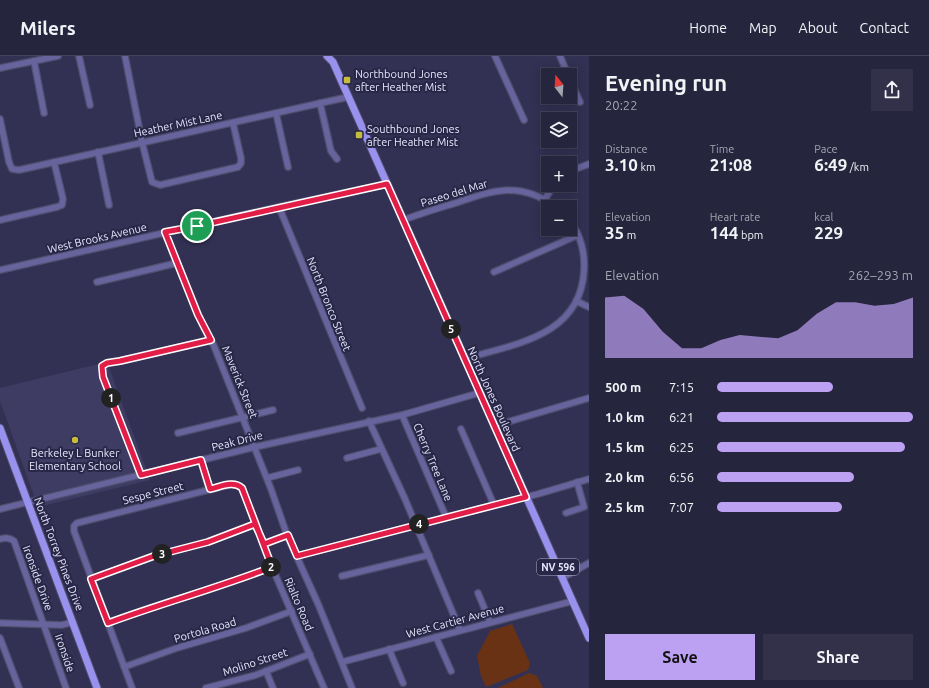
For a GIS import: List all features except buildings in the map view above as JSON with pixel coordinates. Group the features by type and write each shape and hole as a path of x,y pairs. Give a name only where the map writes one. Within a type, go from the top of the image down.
{"main road":[{"name":"North Jones Boulevard","path":"330,57 589,638"},
{"name":"North Torrey Pines Drive","path":"0,428 97,688"}],"street":[{"path":"0,68 58,56"},
{"path":"79,56 90,105"},
{"path":"125,56 142,142 151,180 155,183 160,185 235,168 241,163 241,158 233,123"},
{"path":"495,56 524,120"},
{"path":"560,56 565,68"},
{"path":"34,61 44,113"},
{"path":"577,95 580,102"},
{"name":"Heather Mist Lane","path":"0,118 9,162 12,169 19,170 348,97"},
{"path":"320,103 331,150 337,159"},
{"path":"276,113 288,167"},
{"path":"98,152 110,205"},
{"path":"0,220 62,205 63,199 54,162"},
{"path":"577,168 589,164"},
{"name":"West Brooks Avenue","path":"0,270 165,232 387,184"},
{"name":"Paseo del Mar","path":"403,220 497,191 514,190 533,194 544,199"},
{"path":"544,199 549,192"},
{"name":"North Bronco Street","path":"279,207 362,408"},
{"name":"Maverick Street","path":"165,232 203,326 214,346 255,447 288,535 352,688"},
{"path":"464,359 523,342 544,334 562,320 576,301 584,277 585,262 582,245 578,235 494,272"},
{"path":"97,282 177,263"},
{"path":"576,301 589,308"},
{"path":"141,475 103,377 102,366 107,363 128,360 211,340"},
{"name":"Peak Drive","path":"0,509 255,447 402,415 479,393"},
{"path":"494,426 589,398"},
{"path":"178,432 273,410"},
{"name":"Cherry Tree Lane","path":"402,415 446,517"},
{"path":"369,421 405,499 460,630"},
{"path":"461,429 494,505"},
{"path":"347,458 381,449"},
{"path":"201,460 210,489"},
{"path":"267,478 298,470"},
{"path":"297,556 526,497 589,479"},
{"path":"566,513 584,507 577,482"},
{"name":"Sespe Street","path":"91,579 74,531 74,526 78,523 210,489 232,484 238,485"},
{"name":"Rialto Road","path":"238,485 242,488 272,567 292,610 324,688"},
{"path":"132,688 91,579 154,556 208,542 255,524"},
{"path":"264,544 288,535"},
{"name":"Ironside Drive","path":"0,539 10,539 14,541 44,625"},
{"path":"342,576 429,555"},
{"path":"562,578 589,563"},
{"path":"108,623 160,604 240,580 272,567"},
{"path":"478,594 490,622"},
{"name":"West Cartier Avenue","path":"342,662 573,601"},
{"name":"Portola Road","path":"124,668 177,648 246,628 292,610"},
{"path":"0,624 62,625 73,622"},
{"name":"Ironside","path":"44,625 66,688"},
{"path":"436,637 451,671"},
{"path":"0,638 19,688"},
{"path":"389,649 403,683"},
{"name":"Molino Street","path":"206,688 266,671 310,654"},
{"path":"266,671 273,688"}],"shaded area":[{"name":"Berkeley L Bunker Elementary School","path":"107,362 150,480 38,507 0,401 0,388"},
{"path":"512,624 530,663 528,670 486,687 481,676 477,656 490,631"},
{"path":"529,673 537,676 543,688 498,688"}],"place":[{"name":"Northbound Jones after Heather Mist","path":"347,80"},
{"name":"Southbound Jones after Heather Mist","path":"359,135"},
{"name":"Berkeley L Bunker Elementary School","path":"75,440"}],"route":[{"path":"197,226 165,232 198,315 211,340 158,353 107,363 102,366 103,377 141,475 201,460 210,489 232,484 238,485 242,488 255,524 272,567 240,580 146,609 108,623 91,579 154,556 208,542 255,524 264,544 288,535 297,556 526,497 387,184 197,226"}]}
